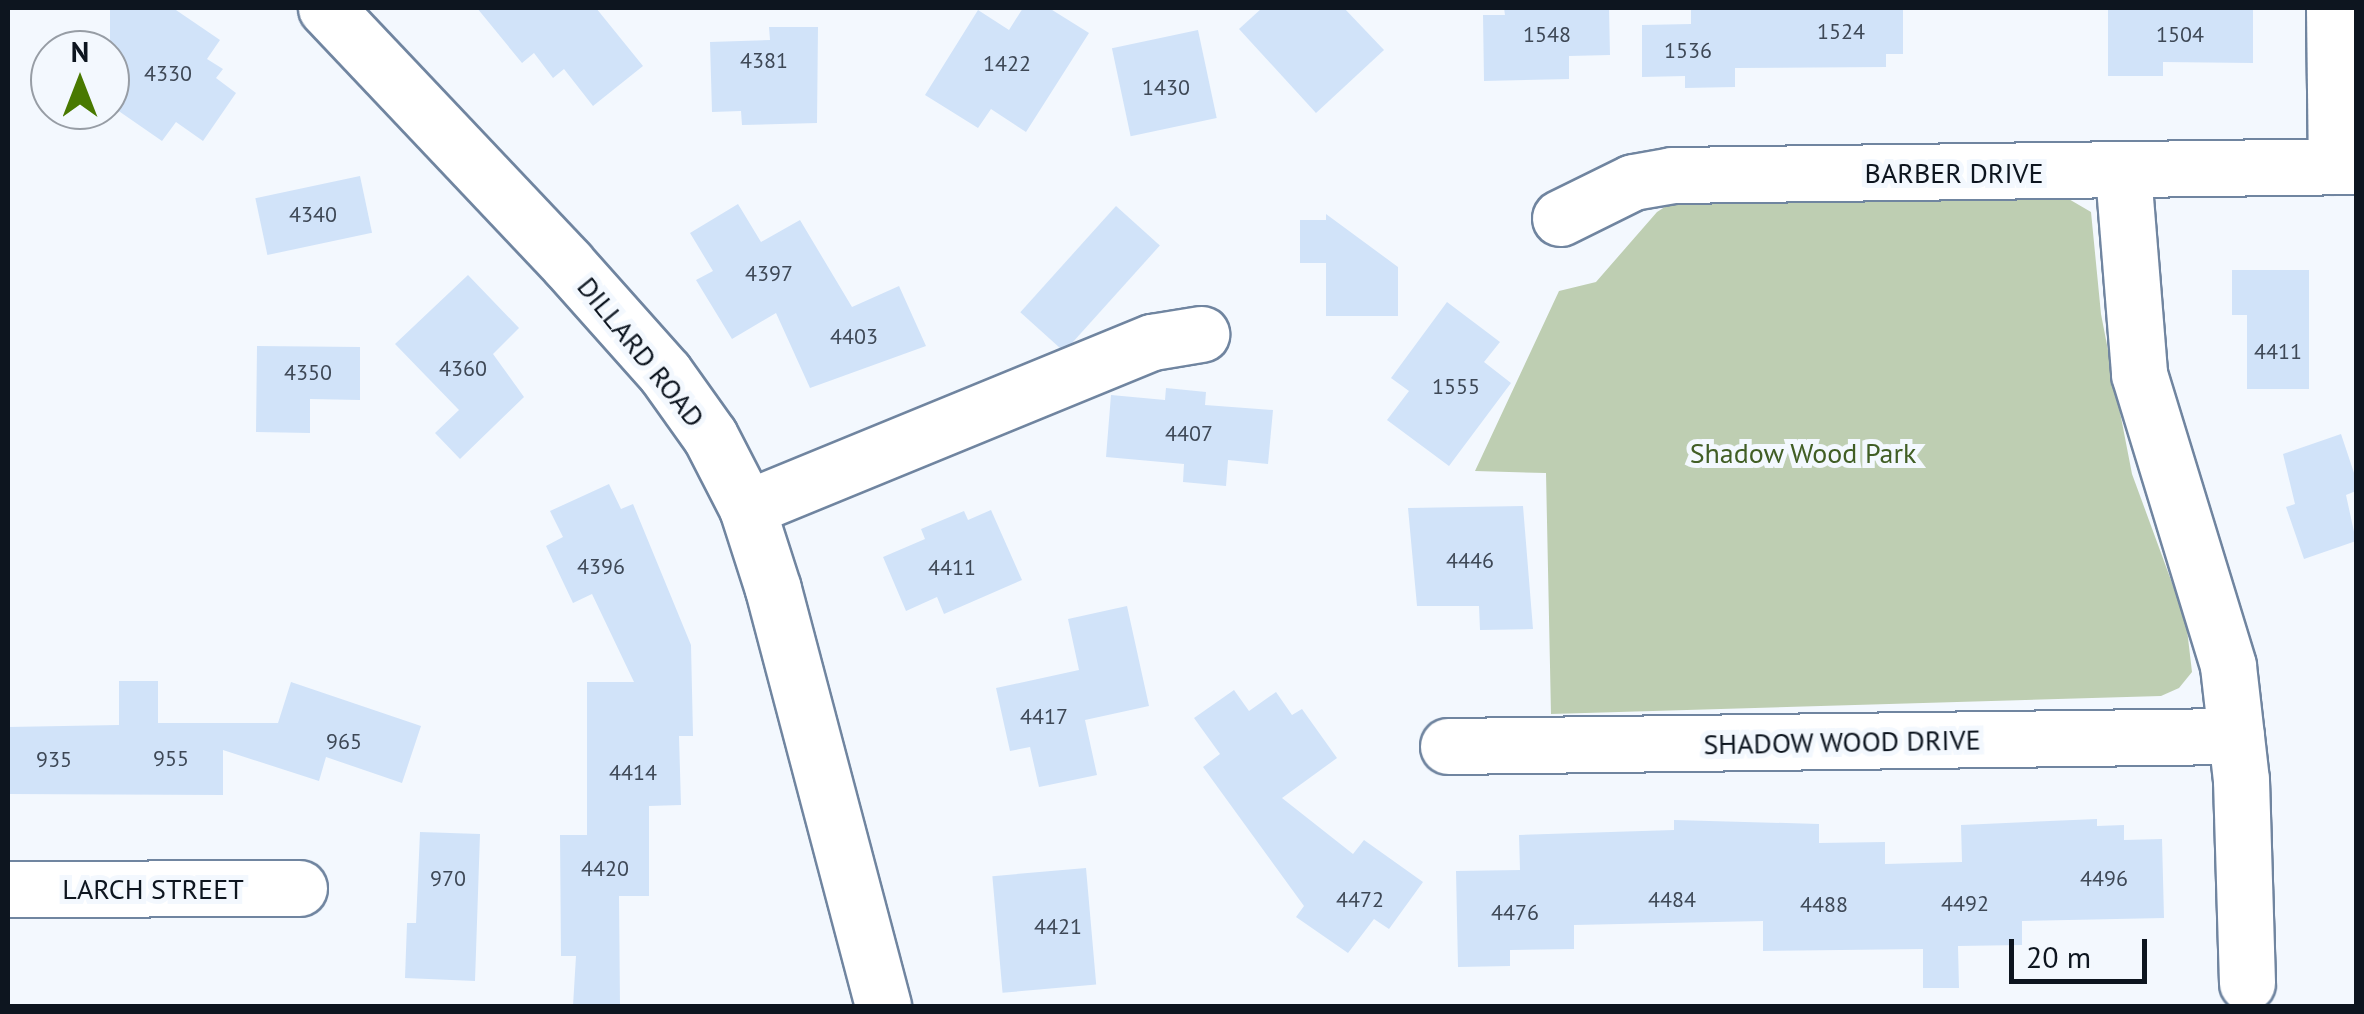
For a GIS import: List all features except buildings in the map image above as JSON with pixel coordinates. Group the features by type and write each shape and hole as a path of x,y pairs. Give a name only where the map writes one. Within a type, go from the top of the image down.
{"street":[{"name":"DILLARD ROAD","path":"326,8 665,373 710,436 747,508 883,1006"},
{"path":"2334,8 2346,166"},
{"name":"BARBER DRIVE","path":"1560,218 1633,182 1672,175 2123,172 2346,166"},
{"path":"2123,172 2138,374 2163,471 2213,605 2236,736 2246,983"},
{"path":"747,508 1152,342 1202,334"},
{"name":"SHADOW WOOD DRIVE","path":"1448,746 2236,736"},
{"name":"LARCH STREET","path":"8,890 299,888"}],"green space":[{"name":"Shadow Wood Park","path":"1679,198 2067,198 2091,212 2101,314 2132,474 2186,621 2192,672 2179,688 2161,696 1551,714 1546,473 1475,471 1559,291 1596,282 1657,212"}]}
